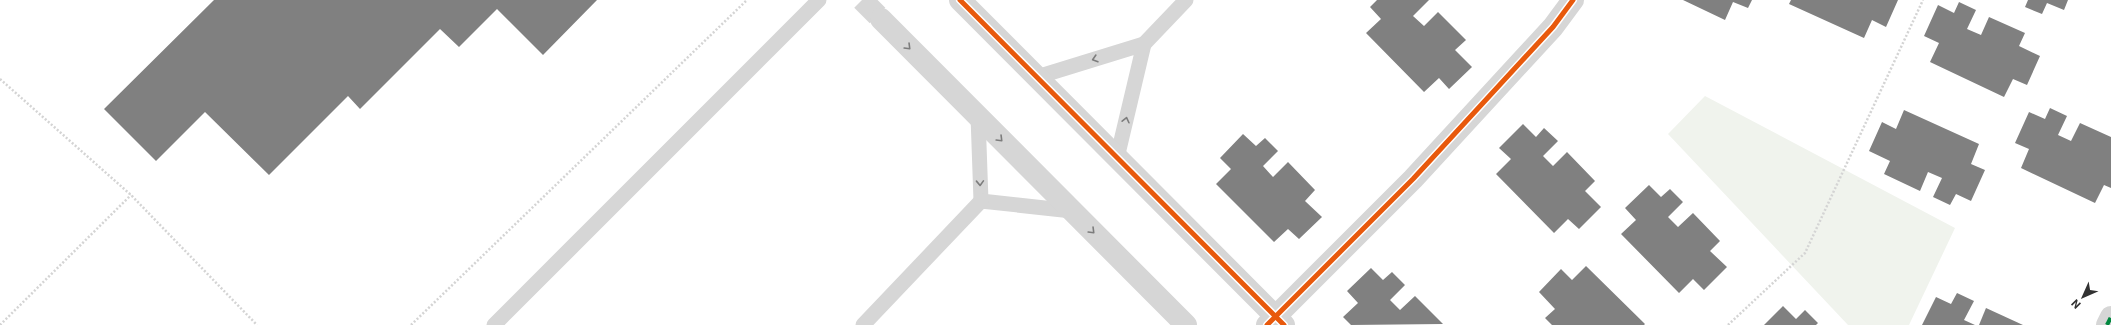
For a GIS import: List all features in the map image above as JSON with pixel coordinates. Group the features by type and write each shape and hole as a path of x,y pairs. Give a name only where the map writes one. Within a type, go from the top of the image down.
{"street":[{"path":"960,0 1117,158 1276,322 1413,179 1553,27 1573,0"},
{"path":"881,19 1186,325"},
{"path":"2107,325 2111,317"}],"lane":[{"path":"494,325 819,0"},
{"path":"1037,77 1144,44 1186,0"},
{"path":"1117,158 1144,44"},
{"path":"863,325 981,201 978,116"},
{"path":"981,201 1072,210"}],"path":[{"path":"411,325 747,0"},
{"path":"1728,325 1805,253 1924,0"},
{"path":"0,79 131,195 258,325"},
{"path":"0,325 131,195"}],"shaded area":[{"path":"1705,96 1955,228 1909,325 1848,325 1668,134"}],"building":[{"path":"214,0 597,0 543,55 497,9 459,47 440,29 360,109 348,96 269,175 205,112 156,161 104,109"},
{"path":"1377,0 1429,0 1413,16 1424,26 1438,12 1466,40 1455,50 1472,67 1449,89 1439,78 1424,92 1366,33 1381,19 1370,7"},
{"path":"1683,0 1752,0 1748,8 1733,2 1725,20"},
{"path":"1791,0 1898,0 1886,27 1872,20 1864,38 1789,4"},
{"path":"2028,0 2068,0 2064,10 2047,3 2042,14 2025,7"},
{"path":"1959,2 1976,10 1967,29 1981,35 1989,17 2025,33 2019,46 2040,56 2027,85 2013,79 2004,97 1930,62 1939,43 1924,36 1938,5 1954,13"},
{"path":"2050,108 2067,116 2058,135 2071,141 2080,123 2111,137 2111,188 2104,185 2095,203 2021,168 2029,149 2015,143 2029,112 2045,119"},
{"path":"1904,110 1979,144 1971,164 1985,170 1971,201 1956,194 1950,205 1933,197 1942,178 1928,172 1920,191 1884,174 1890,161 1869,151 1882,122 1896,129"},
{"path":"1523,124 1536,137 1544,128 1558,141 1543,156 1553,166 1567,152 1595,181 1585,191 1601,207 1579,229 1568,219 1554,233 1496,174 1511,159 1499,148"},
{"path":"1243,134 1256,146 1265,138 1278,151 1263,166 1273,177 1288,162 1315,190 1305,201 1322,217 1299,239 1288,229 1274,242 1216,184 1231,169 1220,158"},
{"path":"1649,185 1661,197 1670,189 1683,202 1668,217 1678,227 1693,213 1720,241 1710,251 1727,267 1704,290 1693,279 1679,293 1621,234 1636,220 1625,208"},
{"path":"1586,266 1645,324 1644,325 1552,325 1545,318 1555,309 1539,292 1561,269 1572,280"},
{"path":"1371,268 1383,280 1392,272 1405,285 1390,300 1400,310 1415,296 1443,324 1351,325 1343,317 1358,303 1347,291"},
{"path":"1957,293 1974,301 1964,320 1975,325 1922,325 1936,297 1951,304"},
{"path":"1783,306 1796,319 1805,310 1818,323 1816,325 1764,325"},
{"path":"1986,308 2023,325 1979,325"}],"tunnel":[{"path":"862,0 881,19"}],"marked path":[{"path":"2107,325 2111,317"}],"cycle path":[{"path":"960,0 1284,325"},
{"path":"1267,325 1413,179 1553,27 1573,0"}]}
